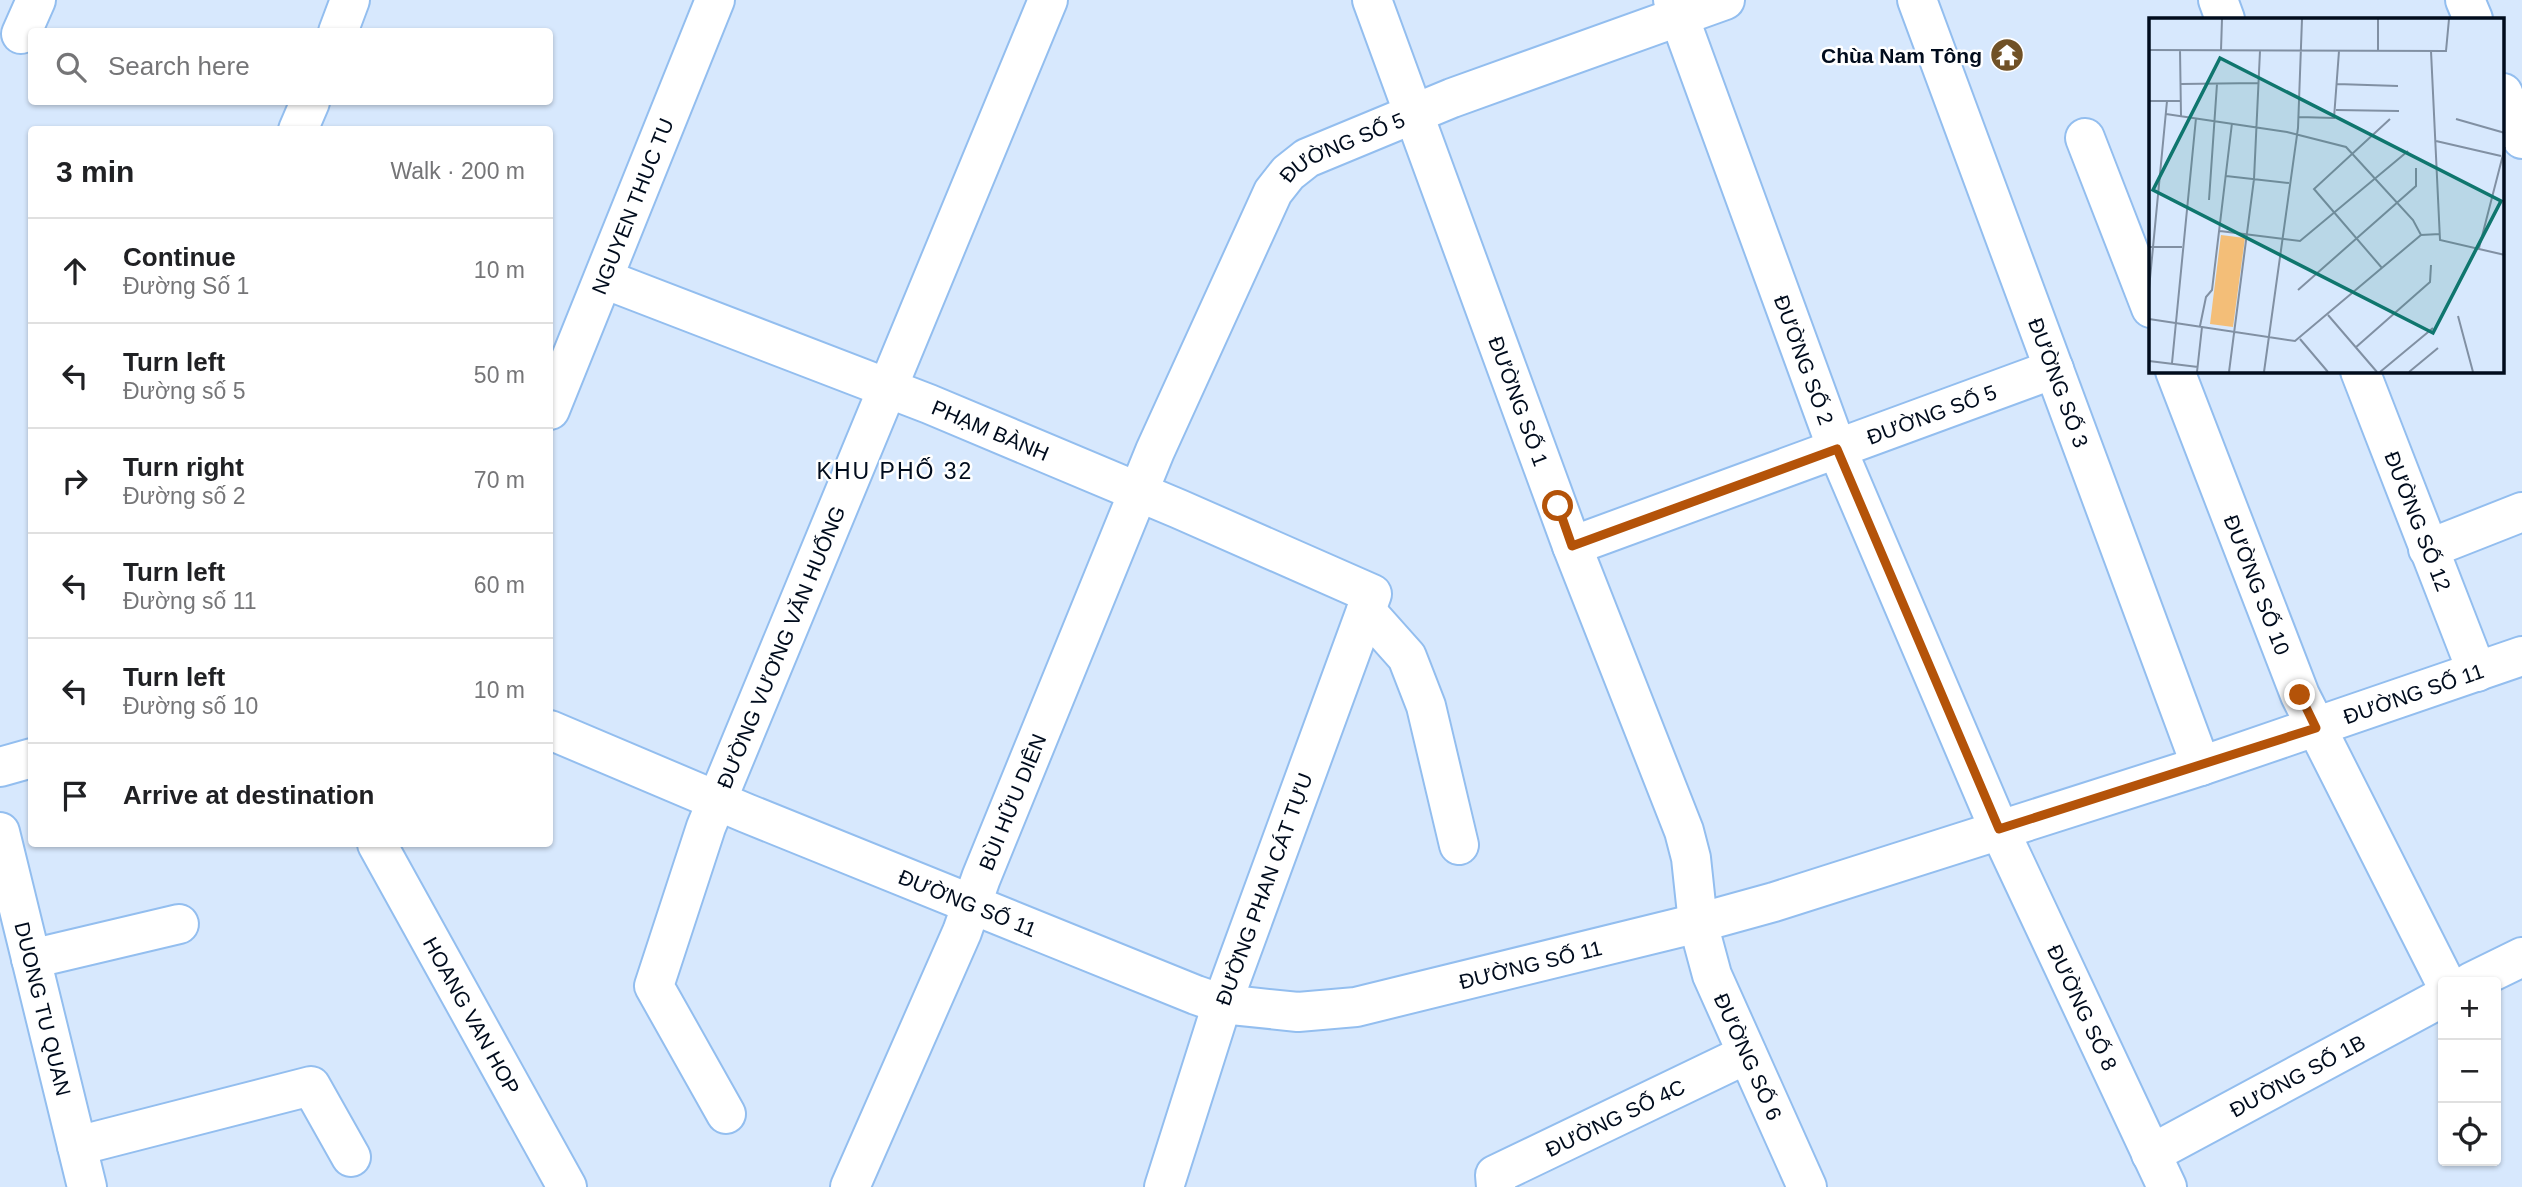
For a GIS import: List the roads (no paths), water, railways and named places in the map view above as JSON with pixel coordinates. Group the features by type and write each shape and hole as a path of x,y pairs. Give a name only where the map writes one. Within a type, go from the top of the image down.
{"street":[{"path":"340,28 350,0"},
{"name":"NGUYEN THUC TU","path":"553,403 715,0"},
{"name":"ĐƯỜNG VƯƠNG VĂN HUỐNG","path":"726,1114 654,986 706,827 1048,0"},
{"name":"ĐƯỜNG SỐ 1","path":"1371,0 1572,546 1684,831 1691,858 1698,923"},
{"name":"ĐƯỜNG SỐ 5","path":"1139,492 1273,192 1288,173 1307,158 1676,8 1725,0"},
{"name":"ĐƯỜNG SỐ 3","path":"1917,0 2201,766"},
{"path":"2218,0 2225,18"},
{"path":"2465,0 2473,18"},
{"name":"ĐƯỜNG SỐ 2","path":"1676,8 1837,449 1999,829"},
{"path":"2504,95 2522,139"},
{"path":"301,126 309,105"},
{"path":"2085,138 2149,303"},
{"name":"PHẠM BÀNH","path":"604,279 887,388 1139,492 1369,603"},
{"name":"ĐƯỜNG SỐ 5","path":"1572,546 2053,369"},
{"name":"ĐƯỜNG SỐ 10","path":"2176,373 2300,695 2442,977"},
{"name":"ĐƯỜNG SỐ 12","path":"2361,373 2477,672"},
{"name":"BÙI HỮU DIÊN","path":"850,1187 962,932 1139,492"},
{"path":"2428,549 2522,512"},
{"path":"1369,603 1407,657 1426,706 1459,845"},
{"name":"ĐƯỜNG PHAN CÁT TỰU","path":"1164,1187 1222,1004 1369,603"},
{"name":"ĐƯỜNG SỐ 11","path":"553,731 971,905 1222,1004 1298,1012 1356,1007 1773,902 2201,766 2522,656"},
{"path":"0,767 28,759"},
{"name":"ĐƯỜNG SỐ 8","path":"1999,829 2159,1171"},
{"name":"DUONG TU QUAN","path":"0,832 86,1187"},
{"name":"HOANG VAN HOP","path":"379,847 567,1187"},
{"name":"ĐƯỜNG SỐ 6","path":"1698,923 1712,975 1807,1187"},
{"path":"31,959 179,924"},
{"path":"2481,977 2522,957"},
{"name":"ĐƯỜNG SỐ 1B","path":"2159,1171 2438,1000"},
{"name":"ĐƯỜNG SỐ 4C","path":"1496,1187 1495,1175 1747,1054"},
{"path":"76,1146 311,1086 351,1157"}],"place":[{"name":"Chùa Nam Tông","path":"2007,55"}],"district":[{"name":"KHU PHỐ 32","path":"895,471"}]}
